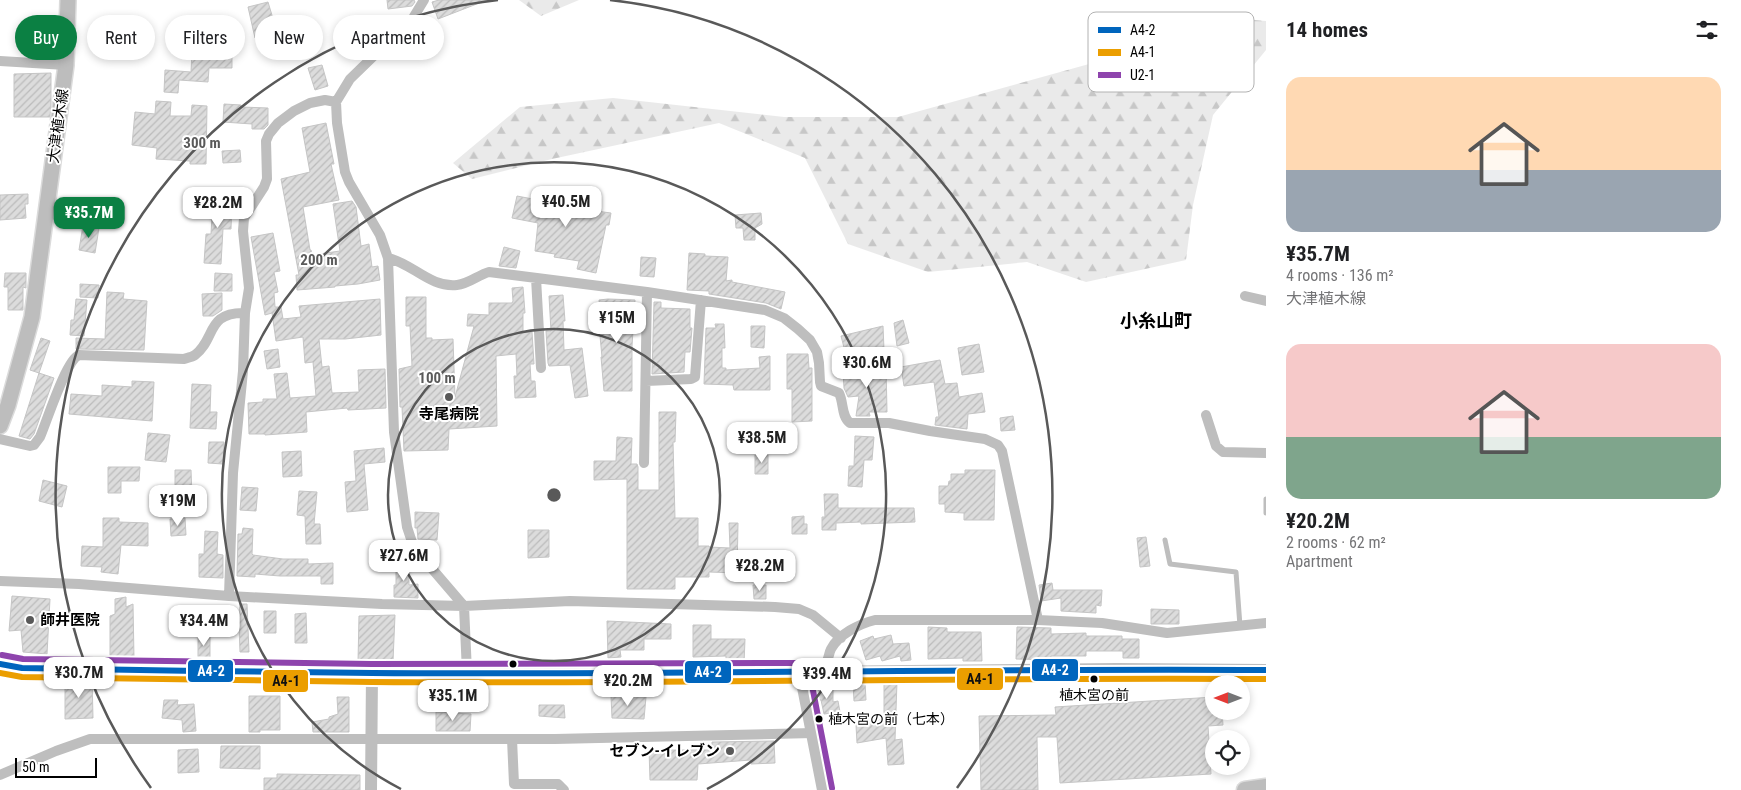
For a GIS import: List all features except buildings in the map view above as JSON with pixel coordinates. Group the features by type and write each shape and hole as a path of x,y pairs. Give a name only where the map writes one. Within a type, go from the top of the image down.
{"highway":[{"path":"1245,790 1266,787"}],"main road":[{"name":"大津植木線","path":"0,426 8,405 32,317 66,65 68,0"}],"street":[{"path":"424,0 413,18 350,79 336,102 337,123 349,182 380,235 388,258 394,432 407,527 412,542 422,557 464,606 467,672"},
{"path":"0,61 66,65"},
{"path":"229,596 233,473 243,371 245,314 249,288 244,218 264,188 267,179 266,141 269,134 283,119 310,103 325,100 336,102"},
{"path":"388,258 397,260 420,274 449,286 468,282 490,272 648,292 765,310 784,318 810,340 817,352 820,382 822,386 839,393 844,416 850,423 888,423 985,439 998,445 1002,451 1038,620"},
{"path":"536,278 541,368"},
{"path":"644,463 648,292"},
{"path":"1245,296 1266,301"},
{"path":"646,381 692,379 695,377 701,300"},
{"path":"0,439 30,446 34,445 43,430 64,375 74,356 79,354 184,359 194,356 216,323 224,317 237,313 245,314"},
{"path":"1206,415 1216,446 1224,452 1266,453"},
{"path":"0,581 79,584 229,596 382,604 464,606 570,601 775,607 799,610 813,615 841,638"},
{"path":"800,672 827,661 831,649 841,638 860,623 875,620 1038,620 1102,623 1168,633 1266,623"},
{"path":"0,664 22,668 372,673 1266,670"},
{"path":"800,672 823,790"},
{"path":"371,790 372,673"},
{"path":"0,775 90,738 512,739 813,733"},
{"path":"512,739 514,784 558,784 564,790"}],"lane":[{"path":"1266,499 1266,513"},
{"path":"1165,540 1170,564 1236,572 1240,626"}],"green space":[{"path":"519,0 579,0 541,16"},
{"path":"1254,20 1266,21 1266,50 1254,65"},
{"path":"1088,64 1088,92 1232,92 1213,115 1193,205 1186,260 1086,282 1027,262 928,272 848,244 805,158 719,123 552,159 472,179 453,163 520,107 613,98 784,117 898,117"}],"transit line":[{"name":"U2-1","path":"2,655 23,659 372,664 802,663 809,670 832,788"},
{"name":"A4-2","path":"0,664 22,668 372,673 1266,670"},
{"name":"A4-1","path":"0,673 22,677 372,682 1266,679"}],"place":[{"name":"寺尾病院","path":"449,397"},
{"name":"師井医院","path":"30,620"},
{"name":"植木宮の前","path":"1094,679"},
{"name":"植木宮の前（七本）","path":"819,719"},
{"name":"セブン-イレブン","path":"730,751"}],"district":[{"name":"小糸山町","path":"1156,321"}]}
